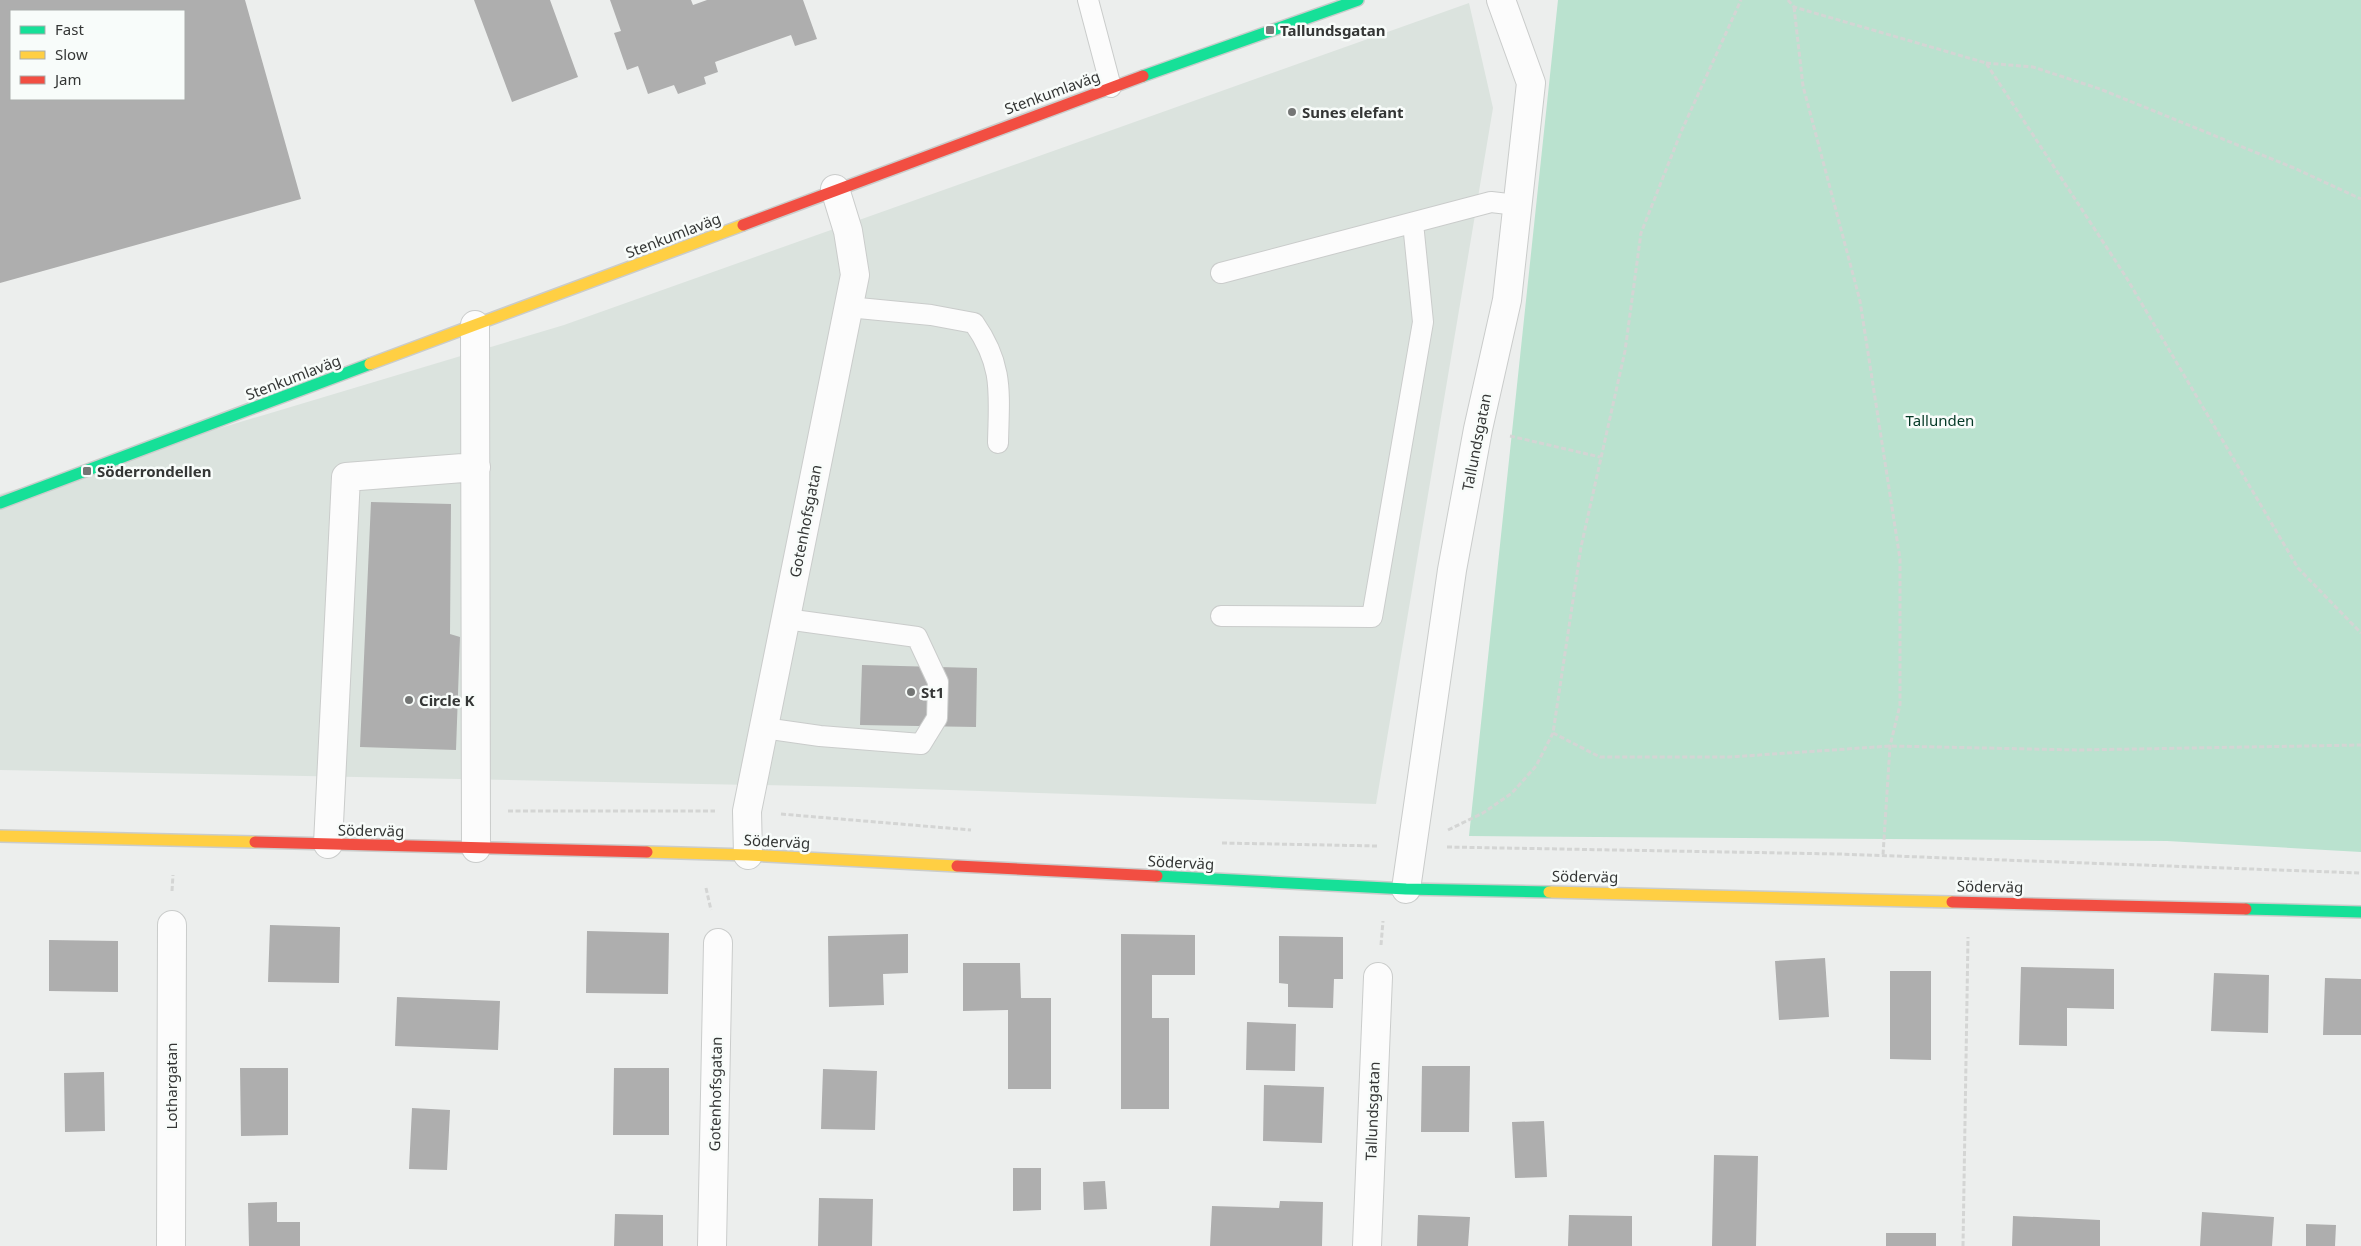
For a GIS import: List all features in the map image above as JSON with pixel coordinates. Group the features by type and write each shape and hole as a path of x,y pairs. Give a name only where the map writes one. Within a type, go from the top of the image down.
{"main road":[{"name":"Stenkumlaväg","path":"0,503 1110,86 1358,0"},
{"name":"Söderväg","path":"0,836 748,855 1406,889 2361,912"}],"street":[{"name":"Tallundsgatan","path":"1406,889 1414,846 1452,570 1478,429 1507,300 1530,83 1500,0"},
{"name":"Gotenhofsgatan","path":"748,855 747,811 855,275 848,231 835,189"},
{"path":"475,325 476,848"},
{"path":"328,844 346,477 476,467"},
{"name":"Lothargatan","path":"171,1246 172,925"},
{"name":"Gotenhofsgatan","path":"712,1246 718,943"},
{"name":"Tallundsgatan","path":"1367,1246 1378,977"}],"lane":[{"path":"1088,0 1110,86"},
{"path":"1221,274 1491,202 1517,205"},
{"path":"1221,616 1372,617 1422,322 1414,223"},
{"path":"848,307 931,316 974,323 988,343 999,381 998,443"},
{"path":"764,728 820,736 921,744 937,718 938,682 917,636 786,619"}],"path":[{"path":"1414,846 1483,813 1512,793 1536,766 1553,733 1581,546 1625,351 1641,234 1681,132 1741,0"},
{"path":"1788,0 1794,6 1986,62 2033,67 2100,90 2294,168 2361,199"},
{"path":"1794,6 1803,86 1860,301 1900,559 1900,705 1890,746 1882,855"},
{"path":"1986,62 2126,277 2298,568 2361,633"},
{"path":"1478,429 1600,457"},
{"path":"1553,733 1600,757 1730,757 1890,746 2078,750 2361,744"},
{"path":"476,811 747,811 976,830"},
{"path":"1215,843 1882,855 2361,873"},
{"path":"1963,1246 1968,934"}],"shaded area":[{"path":"1469,3 1493,108 1376,804 858,787 0,770 0,494 564,325"}],"green space":[{"name":"Tallunden","path":"1558,0 2361,0 2361,852 2167,841 1469,836"}],"building":[{"path":"0,0 245,0 301,199 0,283"},
{"path":"474,0 550,0 578,77 512,102"},
{"path":"610,0 691,0 693,5 707,0 803,0 817,39 795,46 791,35 715,62 718,72 704,77 706,84 678,94 674,85 648,94 638,66 627,70 614,33 621,31"},
{"path":"371,502 451,504 450,634 460,637 456,750 360,747"},
{"path":"862,665 977,668 976,727 860,725"},
{"path":"270,925 340,927 339,983 268,982"},
{"path":"587,931 669,933 668,994 586,993"},
{"path":"908,934 908,973 883,974 884,1005 829,1007 828,936"},
{"path":"1121,934 1195,935 1195,975 1152,975 1152,1018 1169,1018 1169,1109 1121,1109"},
{"path":"1279,936 1343,937 1343,979 1334,979 1333,1008 1288,1007 1288,984 1279,983"},
{"path":"49,940 118,941 118,992 49,991"},
{"path":"1825,958 1829,1017 1779,1020 1775,961"},
{"path":"963,963 1020,963 1021,998 1051,998 1051,1089 1008,1089 1008,1010 963,1011"},
{"path":"2021,967 2114,969 2114,1009 2067,1008 2067,1046 2019,1045"},
{"path":"1890,971 1931,971 1931,1060 1890,1059"},
{"path":"2214,973 2269,975 2268,1033 2211,1031"},
{"path":"2325,978 2361,979 2361,1035 2323,1035"},
{"path":"397,997 500,1001 498,1050 395,1046"},
{"path":"1247,1022 1296,1024 1295,1071 1246,1070"},
{"path":"1422,1066 1470,1066 1469,1132 1421,1132"},
{"path":"240,1068 288,1068 288,1135 241,1136"},
{"path":"614,1068 669,1068 669,1135 613,1135"},
{"path":"823,1069 877,1071 875,1130 821,1129"},
{"path":"104,1072 105,1131 65,1132 64,1073"},
{"path":"1264,1085 1324,1087 1322,1143 1263,1141"},
{"path":"412,1108 450,1110 447,1170 409,1169"},
{"path":"1544,1121 1547,1177 1515,1178 1512,1122"},
{"path":"1714,1155 1758,1156 1756,1246 1712,1246"},
{"path":"1013,1168 1041,1168 1041,1210 1013,1211"},
{"path":"1105,1181 1107,1209 1084,1210 1083,1182"},
{"path":"819,1198 873,1199 872,1246 818,1246"},
{"path":"1280,1201 1323,1202 1322,1246 1210,1246 1212,1206 1279,1208"},
{"path":"277,1202 277,1222 300,1222 300,1246 249,1246 248,1203"},
{"path":"2202,1212 2274,1217 2272,1246 2200,1246"},
{"path":"615,1214 663,1215 663,1246 614,1246"},
{"path":"1418,1215 1470,1217 1468,1246 1417,1246"},
{"path":"1569,1215 1632,1216 1632,1246 1568,1246"},
{"path":"2013,1216 2100,1220 2100,1246 2012,1246"},
{"path":"2306,1224 2336,1225 2335,1246 2306,1246"},
{"path":"1886,1233 1936,1233 1936,1246 1886,1246"}],"traffic: fast":[{"path":"1143,76 1358,0"},
{"path":"0,503 370,364"},
{"path":"1157,876 1406,889 1549,892"},
{"path":"2246,909 2361,912"}],"traffic: slow":[{"path":"370,364 743,225"},
{"path":"0,836 255,842"},
{"path":"647,852 748,855 957,866"},
{"path":"1549,892 1952,902"}],"traffic: jam":[{"path":"743,225 1143,76"},
{"path":"255,842 647,852"},
{"path":"957,866 1157,876"},
{"path":"1952,902 2246,909"}],"place":[{"name":"Tallundsgatan","path":"1270,30"},
{"name":"Sunes elefant","path":"1292,112"},
{"name":"Söderrondellen","path":"87,471"},
{"name":"St1","path":"911,692"},
{"name":"Circle K","path":"409,700"}]}
